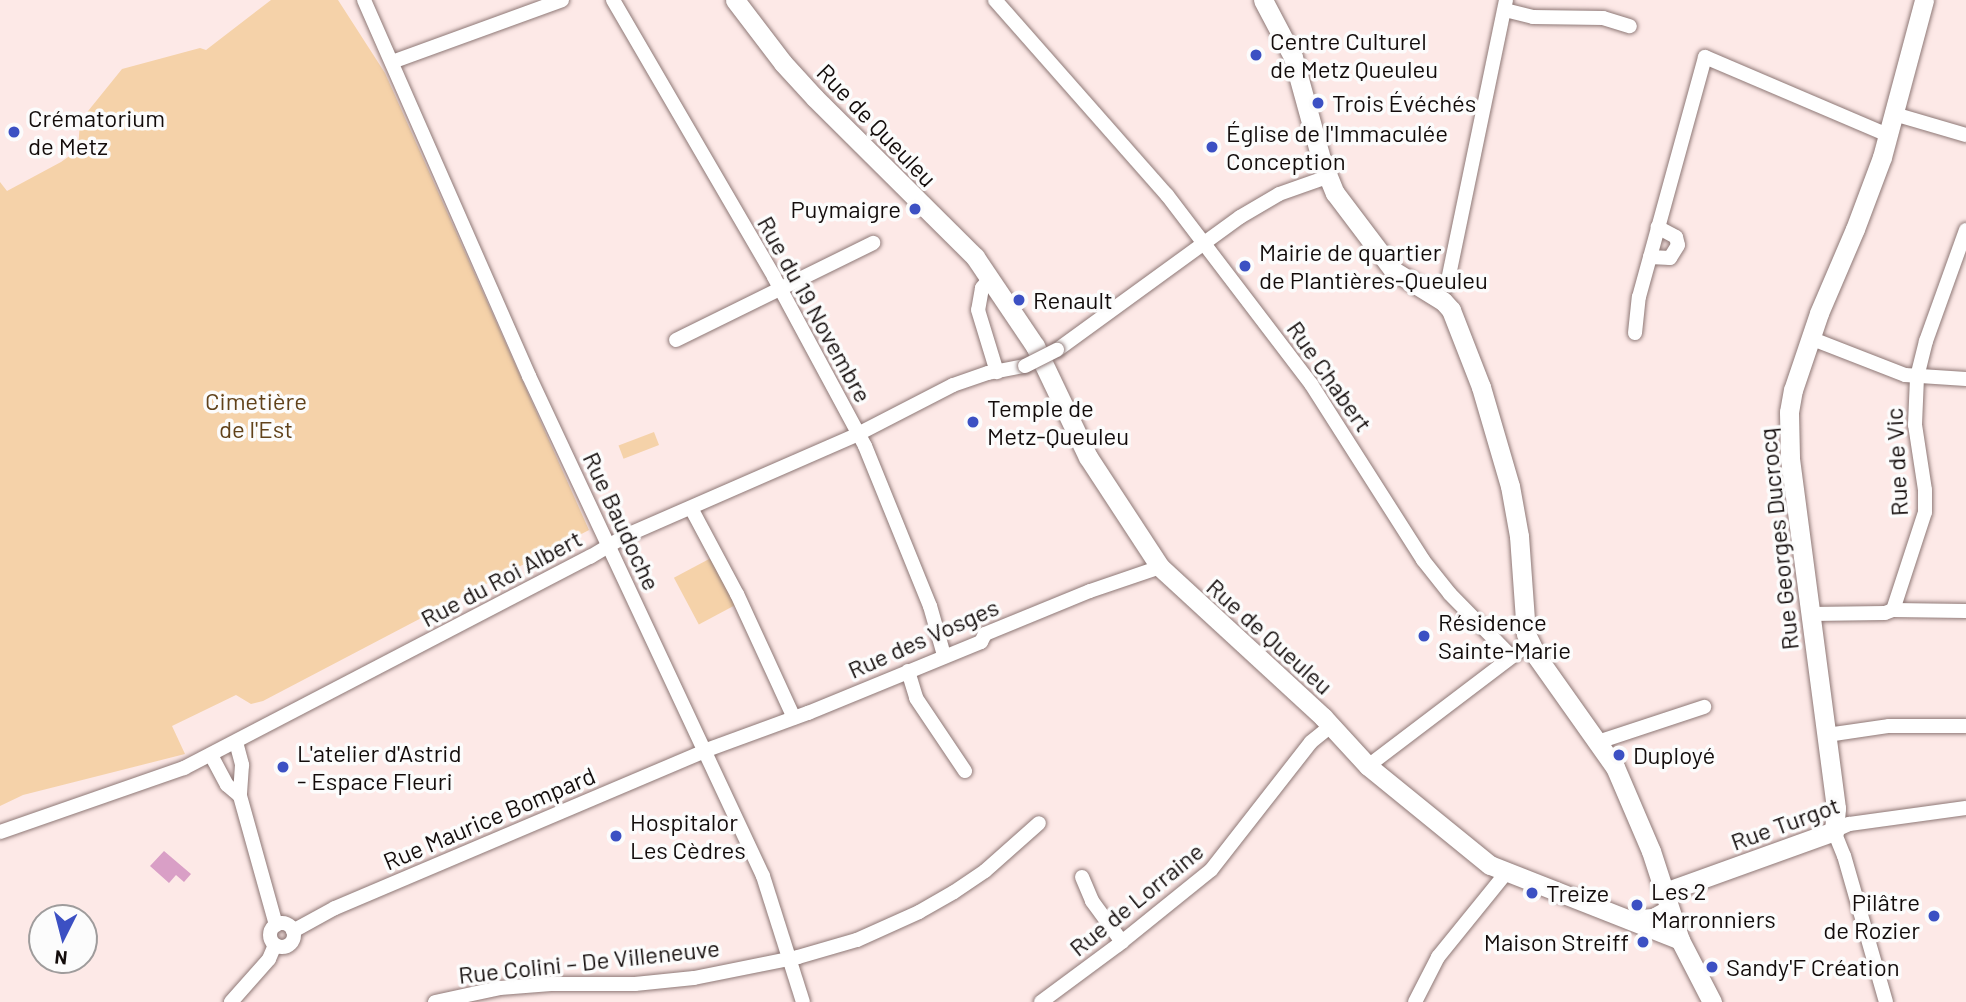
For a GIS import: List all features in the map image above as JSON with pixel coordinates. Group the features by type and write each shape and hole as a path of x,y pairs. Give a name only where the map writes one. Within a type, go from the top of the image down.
{"street":[{"name":"Rue Baudoche","path":"364,0 482,271 763,876 803,1002"},
{"path":"393,62 562,0"},
{"name":"Rue du 19 Novembre","path":"613,0 779,289 880,478 929,606 944,655"},
{"name":"Rue de Queuleu","path":"735,0 783,63 815,99 968,248 1035,346 1088,457 1160,567 1331,726 1368,766 1490,865 1680,940"},
{"name":"Rue Chabert","path":"995,0 1167,195 1205,243 1311,384 1423,560 1450,594 1511,656"},
{"path":"1263,0 1293,57 1327,177 1359,227 1394,271 1443,296"},
{"name":"Rue Georges Ducrocq","path":"1886,1002 1844,856 1834,831 1836,808 1788,427 1793,390 1810,338 1855,229 1888,135 1924,0"},
{"path":"1630,26 1603,18 1533,17 1506,5 1443,296 1481,387 1510,486 1519,536 1526,634 1615,767 1631,799 1680,940 1712,1002"},
{"path":"1635,333 1639,297 1705,57 1888,135"},
{"path":"1894,114 1966,135"},
{"path":"1205,243 1279,194 1327,177"},
{"path":"1650,257 1670,258 1678,245 1676,237 1657,227"},
{"name":"Rue de Vic","path":"1893,610 1925,512 1925,490 1915,425 1917,377 1926,341 1966,230"},
{"path":"676,340 873,243"},
{"name":"Rue du Roi Albert","path":"0,832 128,790 211,755 608,545 858,435 953,386 1025,366 1058,350 1205,243"},
{"path":"990,278 982,288 978,310 997,372"},
{"path":"1810,338 1917,377 1966,379"},
{"path":"691,508 737,594 794,718"},
{"name":"Rue des Vosges","path":"704,751 794,718 981,642 985,635 1090,591 1160,567"},
{"path":"1811,614 1885,613 1893,610 1966,611"},
{"path":"1368,766 1530,643"},
{"path":"908,671 916,698 965,771"},
{"path":"1598,742 1704,707"},
{"name":"Rue de Lorraine","path":"1041,1002 1122,942 1211,870 1311,742 1331,726"},
{"path":"1827,735 1889,726 1966,726"},
{"path":"231,1002 269,959 275,945 270,935 275,925 240,796 242,765 236,742"},
{"name":"Rue Maurice Bompard","path":"293,931 335,908 704,751"},
{"path":"211,755 227,785 240,796"},
{"name":"Rue Turgot","path":"1667,899 1849,824 1966,808"},
{"name":"Rue Colini – De Villeneuve","path":"435,1002 500,988 661,982 789,958 856,940 919,912 985,871 1039,824"},
{"path":"1422,999 1426,976 1438,957 1506,873"},
{"path":"1082,877 1092,901 1122,942"},
{"path":"1628,918 1653,916 1667,899"},
{"path":"275,925 284,923 293,931 289,944 275,945"}],"green space":[{"name":"Cimetière de l'Est","path":"271,0 338,0 385,73 589,530 263,701 251,704 236,695 172,726 185,754 23,795 0,806 0,182 7,191 78,150 80,121 122,69 200,48 206,50"},
{"path":"654,432 659,445 624,459 619,446"},
{"path":"711,558 736,605 699,625 674,578"}],"shaded area":[{"path":"164,851 191,874 184,882 176,875 169,883 150,866"}],"place":[{"name":"Centre Culturel de Metz Queuleu","path":"1256,55"},
{"name":"Trois Évéchés","path":"1318,103"},
{"name":"Crématorium de Metz","path":"14,132"},
{"name":"Église de l'Immaculée Conception","path":"1212,147"},
{"name":"Puymaigre","path":"915,209"},
{"name":"Mairie de quartier de Plantières-Queuleu","path":"1245,266"},
{"name":"Renault","path":"1019,300"},
{"name":"Temple de Metz-Queuleu","path":"973,422"},
{"name":"Résidence Sainte-Marie","path":"1424,636"},
{"name":"Duployé","path":"1619,755"},
{"name":"L'atelier d'Astrid - Espace Fleuri","path":"283,767"},
{"name":"Hospitalor Les Cèdres","path":"616,836"},
{"name":"Treize","path":"1532,893"},
{"name":"Les 2 Marronniers","path":"1637,905"},
{"name":"Pilâtre de Rozier","path":"1934,916"},
{"name":"Maison Streiff","path":"1643,942"},
{"name":"Sandy'F Création","path":"1712,967"}]}
